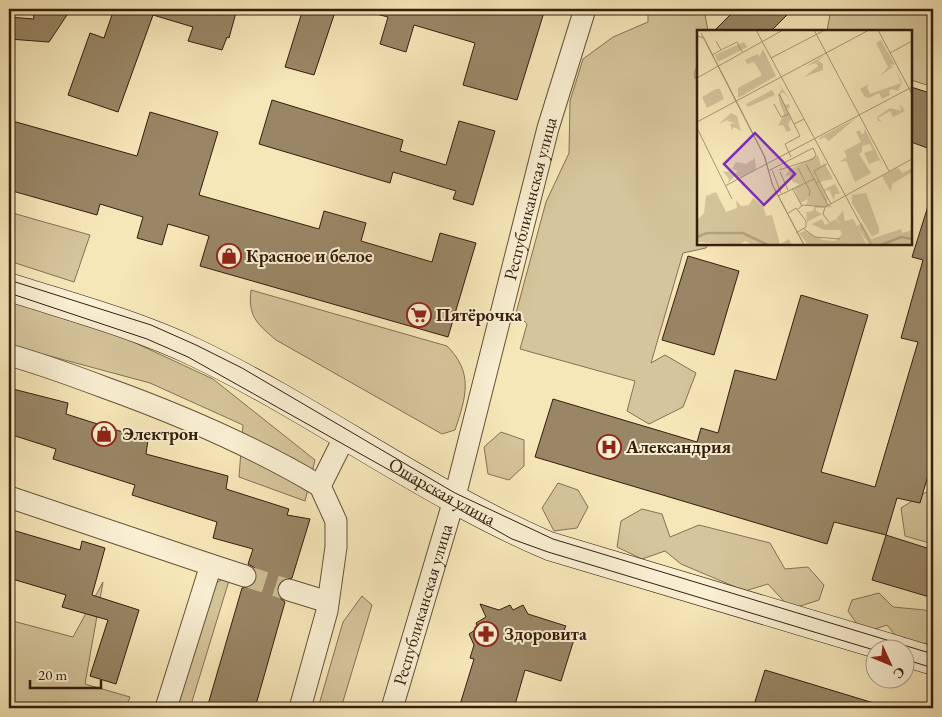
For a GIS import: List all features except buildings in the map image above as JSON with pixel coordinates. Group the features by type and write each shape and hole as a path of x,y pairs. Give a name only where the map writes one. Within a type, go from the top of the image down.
{"street":[{"name":"Республиканская улица","path":"392,708 454,500 548,128 584,9"},
{"name":"Ошарская улица","path":"9,287 159,337 238,375 454,500 513,530 577,555 864,640"},
{"path":"9,355 36,362 182,415 284,464 320,486 336,522 336,547 328,602 300,708"},
{"path":"320,486 345,436"},
{"path":"9,497 245,576"},
{"path":"166,708 211,565"},
{"path":"289,590 328,602"},
{"path":"914,655 933,660"}],"shaded area":[{"path":"648,9 704,9 708,30 697,30 697,67 695,71 695,78 697,79 697,245 708,245 706,248 683,253 651,363 665,355 696,373 683,407 649,424 627,411 635,381 520,349 527,324 516,313 546,202 569,153 570,101 583,59 613,37 648,22"},
{"path":"831,9 933,9 933,87 912,80 912,30 827,30"},
{"path":"9,212 90,235 74,282 9,261"},
{"path":"251,290 447,346 456,356 461,366 465,386 462,407 455,430 442,434 276,340 263,329 252,313"},
{"path":"9,301 116,334 213,379 315,460 305,501 239,477 243,425 150,383 9,345"},
{"path":"501,432 524,440 524,466 509,480 488,474 484,447"},
{"path":"558,483 578,490 588,507 577,528 554,531 542,508"},
{"path":"928,491 933,491 933,544 905,536 901,508"},
{"path":"642,509 662,514 670,537 699,525 770,543 785,569 808,567 824,585 819,600 791,609 768,584 745,591 681,564 665,551 642,559 617,547 621,521"},
{"path":"231,574 190,708 172,708 209,587"},
{"path":"103,582 85,684 130,697 126,708 9,708 9,620 73,637"},
{"path":"879,593 893,607 925,610 933,617 933,643 914,644 914,640 899,640 887,625 863,633 848,611 852,600"},
{"path":"362,596 372,605 341,708 318,708 343,622"}],"tunnel":[{"path":"245,576 289,590"}],"tram line":[{"path":"9,280 151,325 196,345 242,368 455,493 553,539 933,654"},
{"path":"9,293 147,339 188,357 512,539 548,552 864,647"},
{"path":"914,662 933,668"}],"place":[{"name":"Красное и белое","path":"229,256"},
{"name":"Пятёрочка","path":"419,315"},
{"name":"Электрон","path":"104,434"},
{"name":"Александрия","path":"609,447"},
{"name":"Здоровита","path":"486,634"}]}
